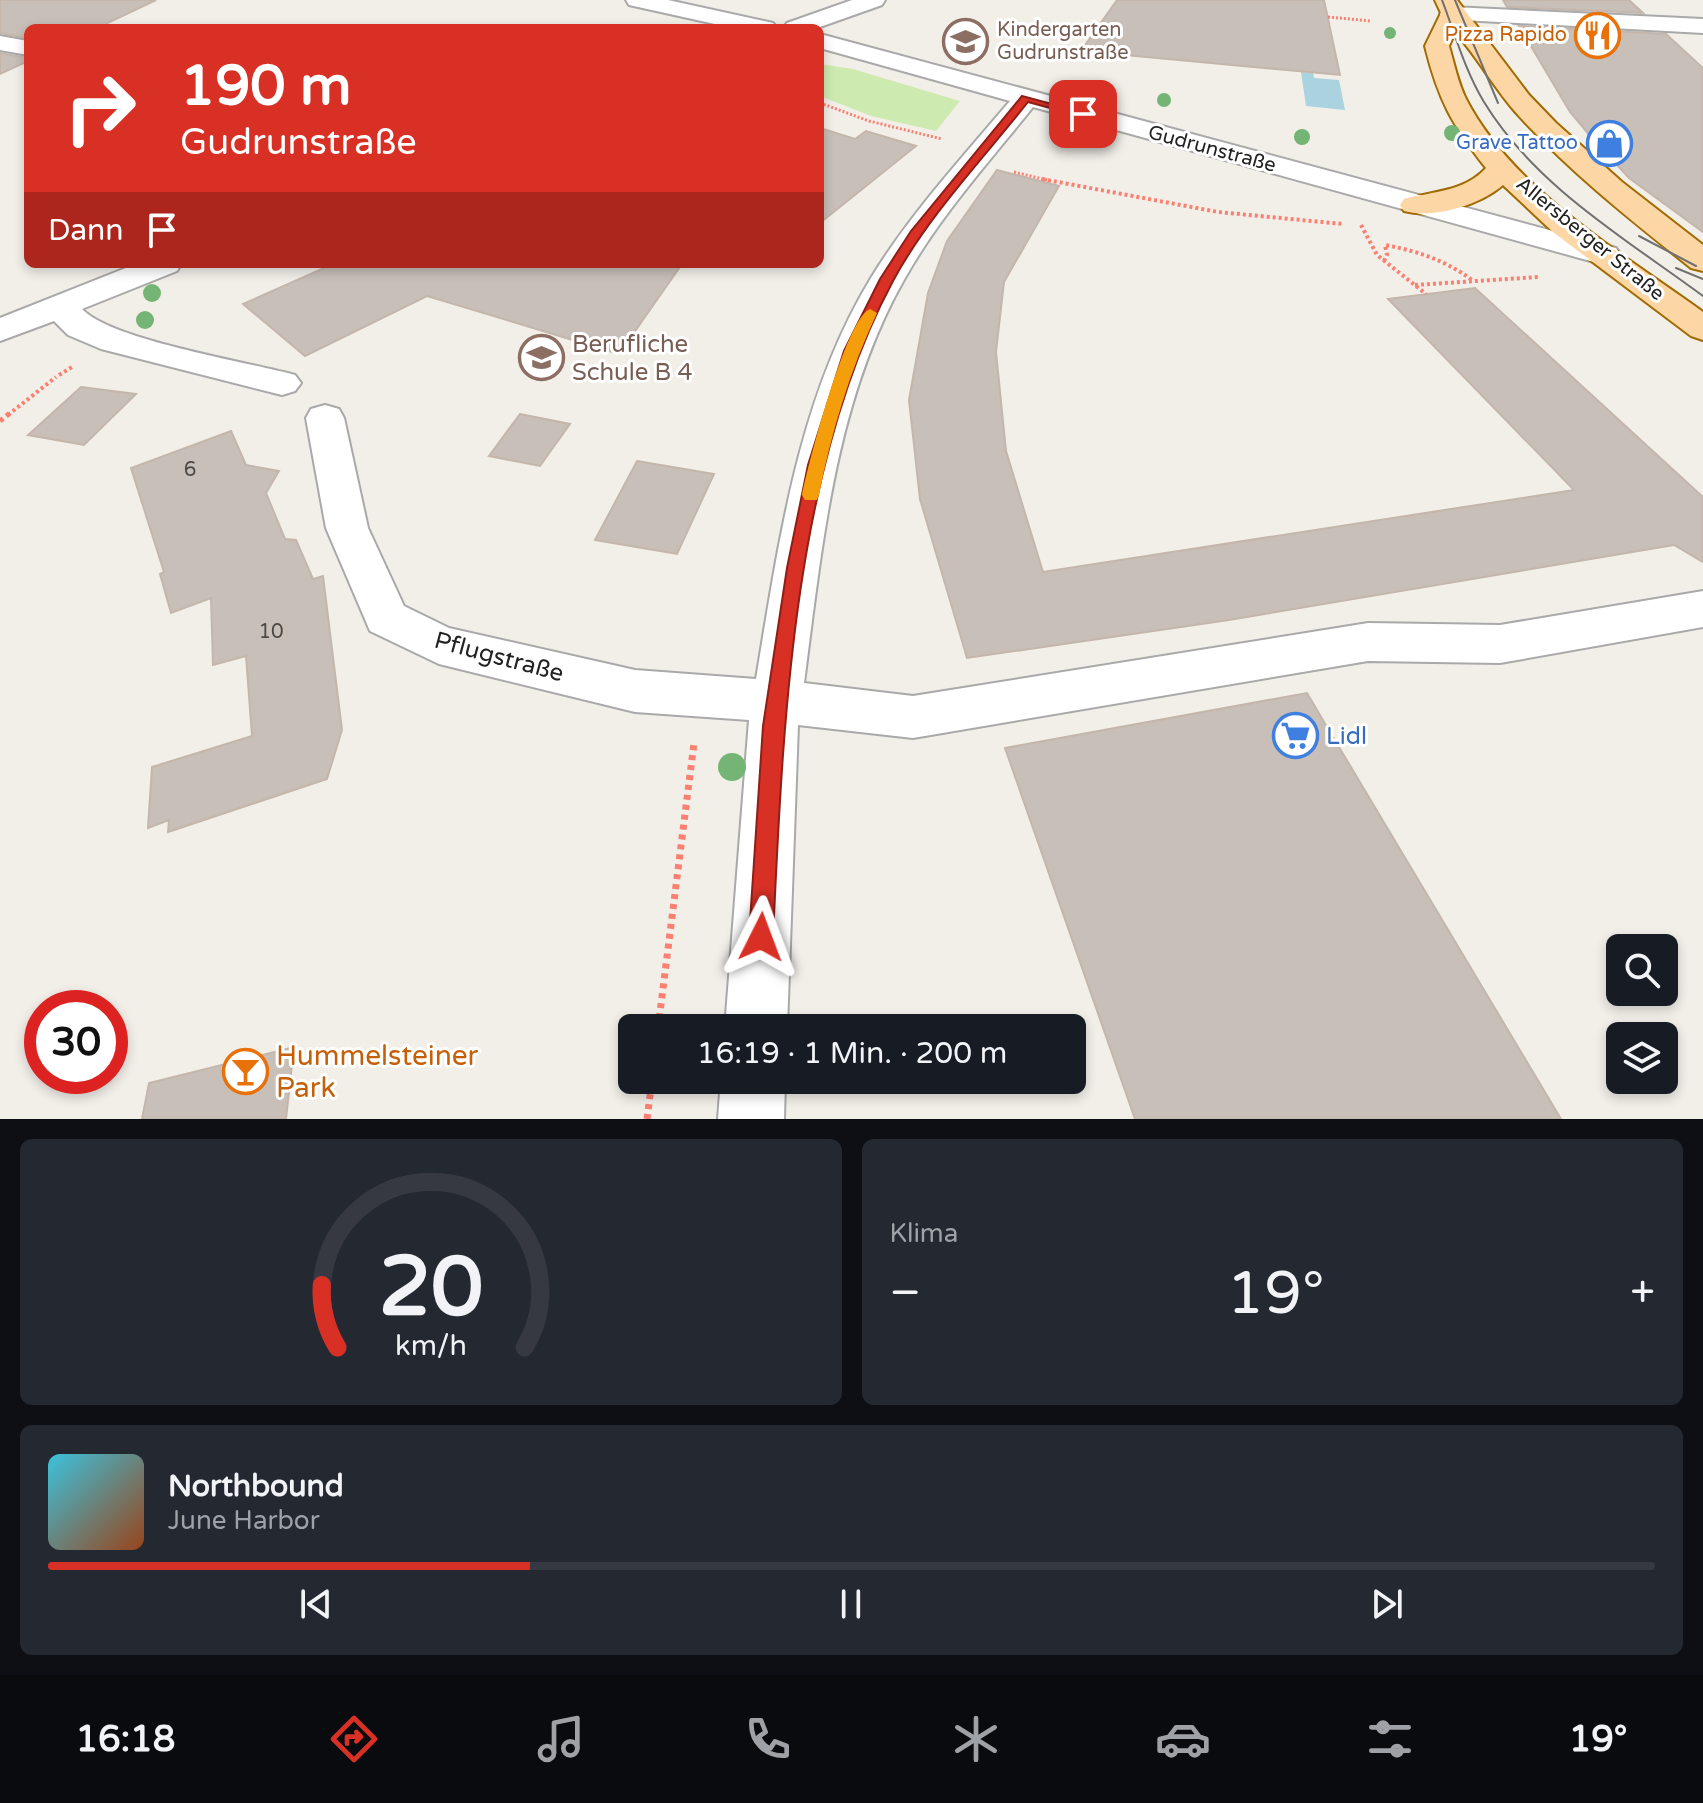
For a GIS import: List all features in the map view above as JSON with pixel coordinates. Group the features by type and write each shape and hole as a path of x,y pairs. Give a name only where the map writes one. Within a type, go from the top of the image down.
{"main road":[{"name":"Allersberger Straße","path":"1449,7 1437,46 1446,80 1457,106 1502,167 1532,197 1703,329"},
{"path":"1449,7 1485,51 1514,95 1553,136 1703,261"},
{"path":"1415,205 1473,193 1492,181 1502,167"},
{"path":"1605,255 1703,279"}],"street":[{"path":"637,0 747,24"},
{"path":"734,21 764,0"},
{"path":"806,24 874,0"},
{"path":"1449,7 1703,26"},
{"name":"Gudrunstraße","path":"824,42 1605,255"},
{"path":"0,43 24,47"},
{"path":"757,1014 777,701 816,465 851,351 887,279 916,234 1026,98"},
{"path":"0,330 155,268"},
{"path":"59,306 80,328 114,341 282,383"},
{"name":"Pflugstraße","path":"325,418 347,528 386,618 439,645 635,691 777,701 913,717 1368,642 1500,644 1703,609"},
{"path":"751,1119 752,1094"}],"path":[{"path":"1328,16 1371,21"},
{"path":"824,104 979,156 1180,208 1271,221 1346,224"},
{"path":"1370,242 1377,255 1426,294"},
{"path":"1384,261 1387,255 1385,245 1424,252 1449,262 1473,281"},
{"path":"1415,285 1548,277"},
{"path":"0,421 56,377"},
{"path":"660,1014 700,695"},
{"path":"647,1119 650,1094"}],"green space":[{"path":"824,65 853,69 960,101 936,131 871,116 824,98"}],"water":[{"path":"1301,72 1313,73 1314,78 1339,80 1345,110 1306,106"}],"building":[{"path":"0,0 156,0 105,24 24,24 24,37 0,33"},
{"path":"1117,0 1324,0 1340,75 1081,51"},
{"path":"1503,0 1629,0 1643,13 1507,7"},
{"path":"1519,26 1666,34 1703,68 1703,232 1629,178 1591,137 1570,112"},
{"path":"0,53 24,57 24,63 0,74"},
{"path":"824,129 855,139 866,131 916,146 824,220"},
{"path":"997,170 1059,186 1004,282 996,352 1006,451 1043,572 1574,490 1388,299 1475,288 1703,497 1703,562 1674,545 1229,620 967,658 920,499 909,400 928,293 947,241"},
{"path":"324,268 679,268 619,354 427,296 305,356 243,304"},
{"path":"81,387 136,394 84,445 28,435"},
{"path":"520,414 570,424 540,466 489,456"},
{"path":"231,431 246,465 279,471 266,493 285,539 296,540 313,579 323,576 342,730 327,779 168,832 169,820 148,828 152,767 252,736 246,656 213,665 211,598 171,613 160,574 164,572 131,468"},
{"path":"637,461 714,474 677,554 595,540"},
{"path":"1307,693 1561,1119 1135,1119 1005,748"},
{"path":"294,1047 286,1119 142,1119 149,1083"}],"tram line":[{"path":"1442,0 1477,90 1505,132 1529,160 1613,232 1703,296"},
{"path":"1455,0 1498,103"},
{"path":"1639,236 1696,266"},
{"path":"1676,268 1703,279"}],"slow traffic":[{"path":"811,495 816,465 851,351 870,313"}],"place":[{"name":"Pizza Rapido","path":"1598,35"},
{"name":"Kindergarten Gudrunstraße","path":"966,41"},
{"name":"Grave Tattoo","path":"1609,143"},
{"name":"Berufliche Schule B 4","path":"541,358"},
{"name":"Lidl","path":"1295,736"},
{"name":"Hummelsteiner Park","path":"245,1072"}],"route":[{"path":"761,937 773,726 797,568 816,465 851,351 887,279 916,234 1026,98 1083,114"}]}
